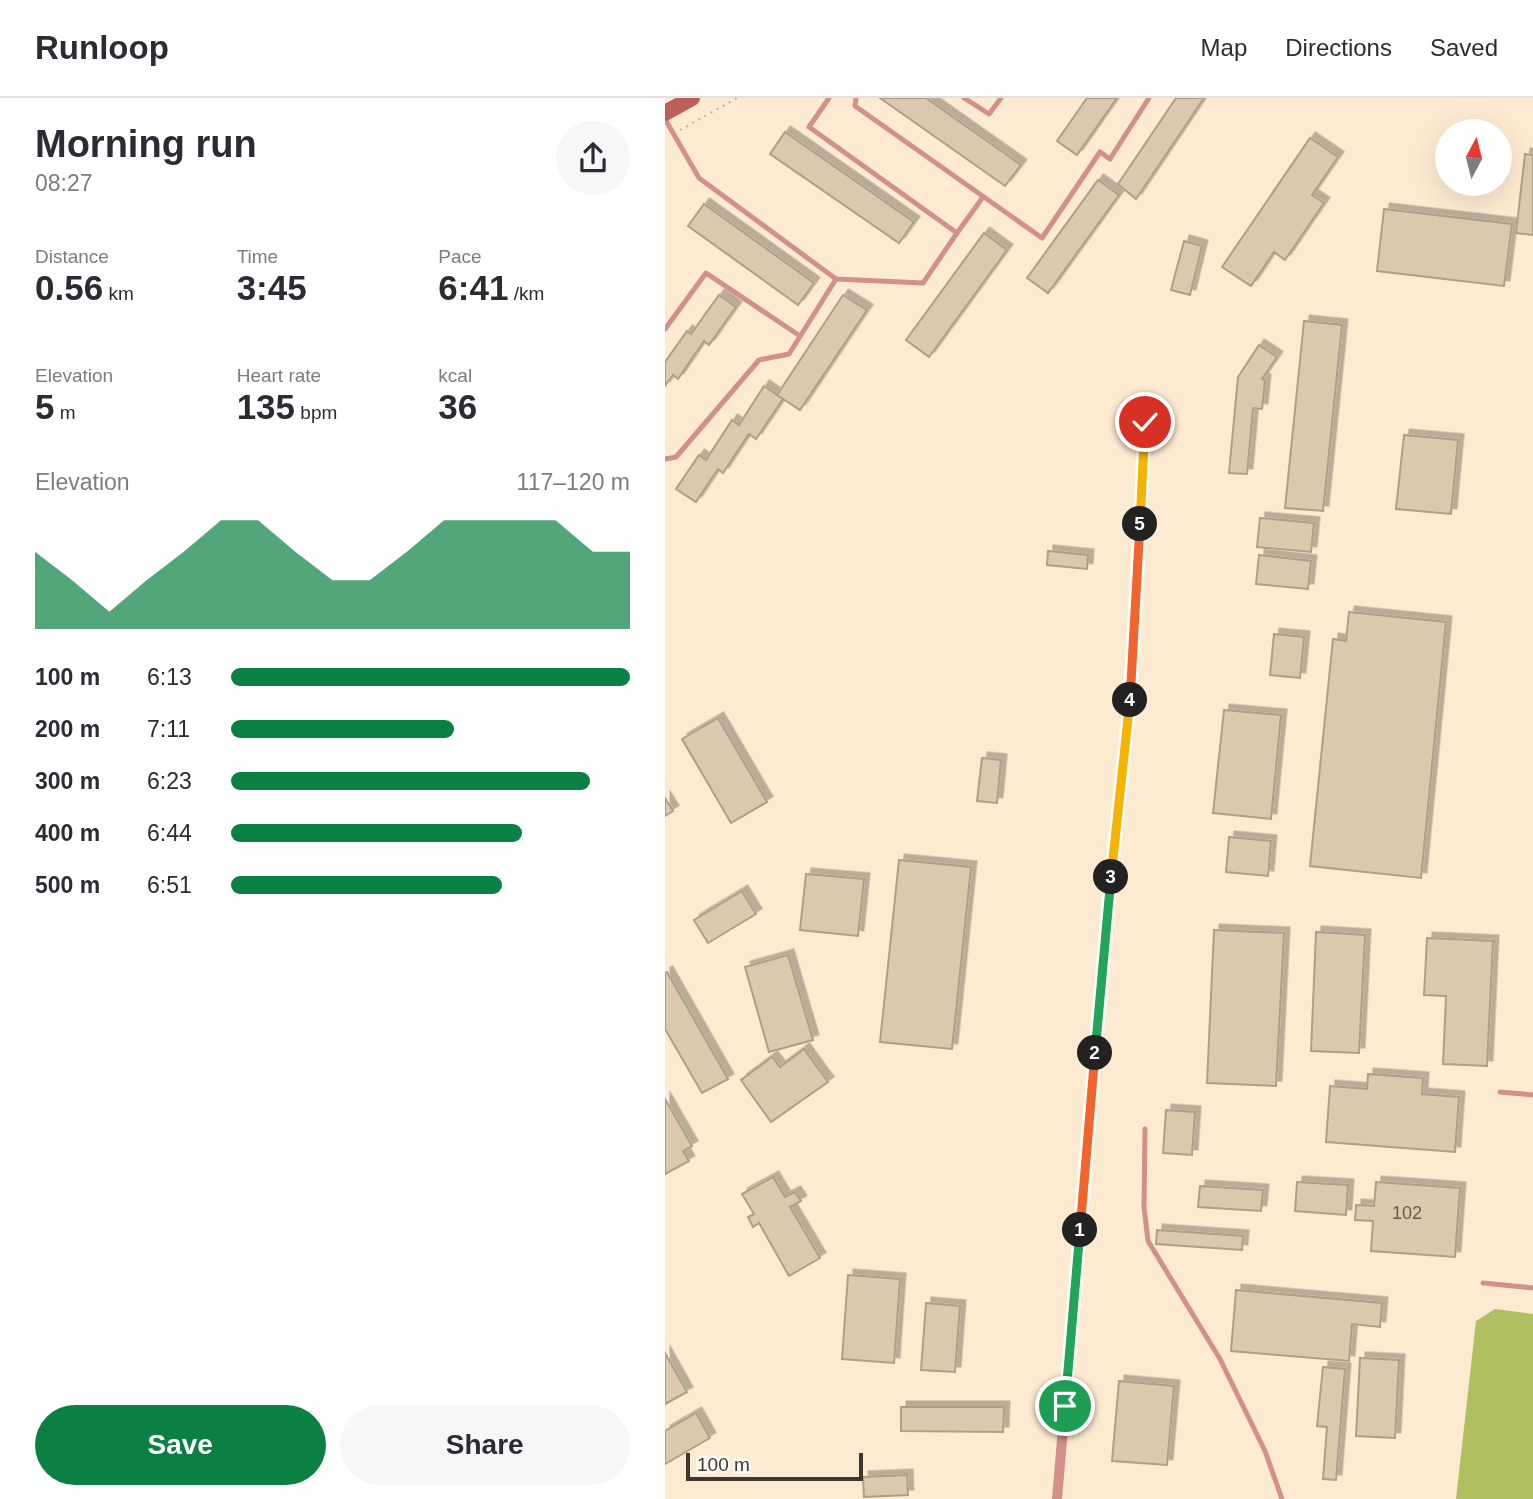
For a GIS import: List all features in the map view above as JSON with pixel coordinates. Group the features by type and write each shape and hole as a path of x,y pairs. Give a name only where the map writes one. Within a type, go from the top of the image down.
{"street":[{"path":"665,113 692,98"},
{"path":"1057,1499 1104,943 1130,698 1145,422"}],"lane":[{"path":"829,98 810,127 957,233"},
{"path":"856,98 855,106 1042,238 1100,152 1110,159 1149,98"},
{"path":"964,98 989,114 1001,98"},
{"path":"665,118 699,178 836,279 923,283 983,197"},
{"path":"665,329 706,273 800,336"},
{"path":"665,458 676,457 759,360 789,354 836,279"},
{"path":"1500,1093 1533,1096"},
{"path":"1145,1129 1144,1208 1149,1241 1220,1359 1265,1451 1282,1499"},
{"path":"1483,1283 1533,1288"}],"path":[{"path":"674,134 737,98"}],"green space":[{"path":"1495,1309 1533,1314 1533,1499 1456,1499 1476,1321"}],"building":[{"path":"880,98 926,98 1021,165 1005,186"},
{"path":"1087,98 1117,98 1077,155 1057,141"},
{"path":"1176,98 1204,98 1136,199 1118,184"},
{"path":"785,132 914,222 899,243 770,154"},
{"path":"1310,138 1338,157 1312,195 1324,203 1285,260 1274,252 1251,286 1222,267"},
{"path":"1525,154 1533,155 1533,235 1516,233"},
{"path":"1098,180 1119,195 1048,293 1027,278"},
{"path":"704,204 814,283 798,305 688,226"},
{"path":"1384,209 1512,224 1504,286 1377,271"},
{"path":"984,233 1007,250 929,357 906,340"},
{"path":"1184,241 1202,246 1190,295 1171,290"},
{"path":"719,295 736,307 709,345 704,341 678,379 673,375 665,386 665,362 687,331 691,334"},
{"path":"843,295 867,310 800,410 777,395"},
{"path":"1304,321 1342,325 1323,511 1285,508"},
{"path":"1259,345 1277,357 1262,379 1265,380 1262,409 1253,408 1247,474 1229,473 1238,377"},
{"path":"764,386 783,399 756,439 749,434 723,473 718,469 696,502 676,489 699,455 706,460 732,420 739,425"},
{"path":"1404,435 1458,440 1451,514 1396,509"},
{"path":"1260,518 1314,523 1311,552 1257,547"},
{"path":"1048,551 1088,555 1087,569 1047,565"},
{"path":"1259,555 1311,561 1308,589 1256,584"},
{"path":"1349,612 1446,622 1421,878 1310,866 1333,639 1346,641"},
{"path":"1274,634 1304,637 1300,678 1270,675"},
{"path":"1224,710 1281,715 1271,819 1213,813"},
{"path":"718,718 767,802 731,823 682,739"},
{"path":"982,758 1001,760 997,803 977,801"},
{"path":"665,798 673,811 665,816"},
{"path":"1229,837 1271,841 1268,876 1226,872"},
{"path":"899,860 971,867 952,1049 880,1042"},
{"path":"806,874 864,879 858,936 800,930"},
{"path":"742,891 756,914 708,943 694,920"},
{"path":"1214,930 1284,933 1276,1086 1207,1083"},
{"path":"1316,932 1365,935 1359,1053 1311,1051"},
{"path":"1427,938 1493,941 1487,1066 1443,1064 1446,996 1424,995"},
{"path":"788,955 813,1040 769,1052 745,967"},
{"path":"667,972 728,1079 702,1093 665,1029"},
{"path":"804,1049 828,1082 771,1122 741,1080 772,1057 780,1067"},
{"path":"1368,1074 1423,1078 1422,1094 1459,1097 1455,1152 1326,1142 1330,1086 1367,1089"},
{"path":"665,1099 692,1146 683,1151 689,1161 665,1174"},
{"path":"1166,1110 1195,1112 1192,1155 1163,1153"},
{"path":"773,1177 785,1197 795,1192 801,1201 790,1207 820,1258 789,1276 759,1223 753,1227 748,1217 754,1214 742,1194"},
{"path":"1297,1182 1348,1185 1346,1215 1295,1211"},
{"path":"1376,1182 1460,1188 1455,1257 1371,1251 1373,1221 1355,1220 1356,1205 1374,1206"},
{"path":"1200,1186 1263,1190 1261,1211 1198,1207"},
{"path":"1157,1230 1243,1236 1242,1250 1156,1244"},
{"path":"848,1275 900,1279 894,1363 842,1359"},
{"path":"1236,1290 1382,1303 1380,1327 1352,1324 1349,1361 1231,1351"},
{"path":"926,1303 960,1306 955,1372 921,1370"},
{"path":"665,1353 687,1392 665,1404"},
{"path":"1360,1358 1399,1360 1395,1438 1356,1436"},
{"path":"1323,1367 1345,1369 1336,1480 1323,1479 1327,1427 1317,1426"},
{"path":"1119,1381 1174,1386 1167,1465 1112,1461"},
{"path":"901,1407 1004,1407 1003,1432 901,1431"},
{"path":"696,1413 710,1438 665,1464 665,1431"},
{"path":"907,1475 908,1495 864,1497 863,1477"}],"route":[{"path":"1065,1406 1104,943 1130,698 1145,422"}]}
